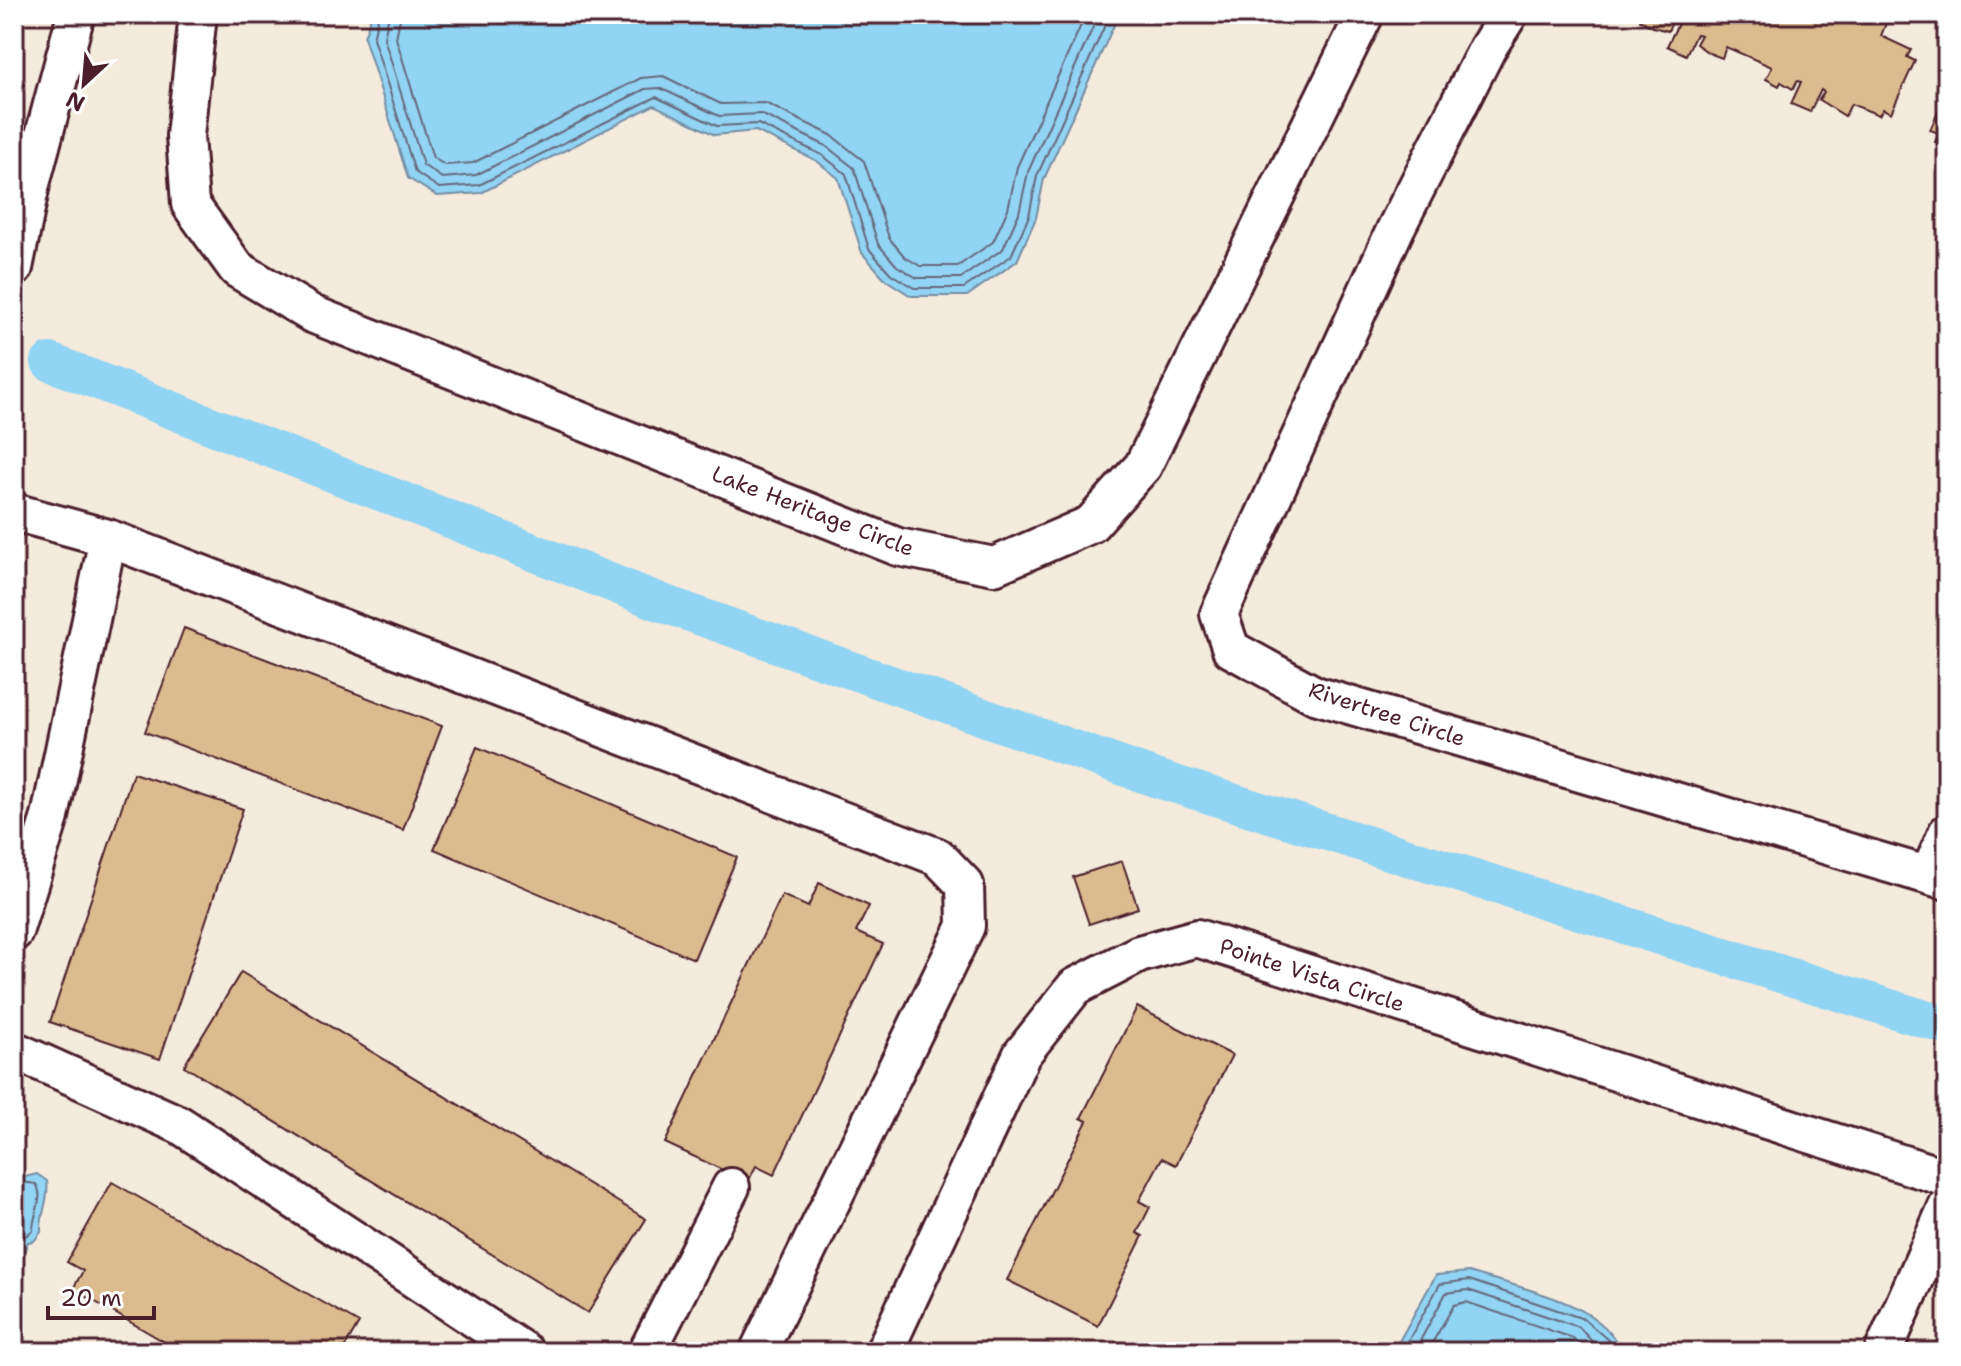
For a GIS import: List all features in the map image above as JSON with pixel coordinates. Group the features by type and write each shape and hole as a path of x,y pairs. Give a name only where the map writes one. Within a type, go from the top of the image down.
{"street":[{"path":"14,268 22,182 76,14"},
{"name":"Lake Heritage Circle","path":"204,21 185,136 190,204 237,269 312,314 898,547 994,566 1091,524 1143,466 1365,14"},
{"name":"Rivertree Circle","path":"1509,14 1487,49 1396,228 1219,614 1231,649 1315,695 1938,878"},
{"path":"14,512 108,538 938,857 965,885 966,926 758,1352"},
{"path":"14,932 50,817 108,538"},
{"path":"1938,878 1947,833"},
{"name":"Pointe Vista Circle","path":"884,1352 1022,1054 1075,987 1139,954 1197,938 1947,1178"},
{"path":"15,1043 180,1125 525,1352"},
{"path":"647,1352 731,1187"},
{"path":"1883,1352 1947,1207"}],"water":[{"path":"372,14 1119,14 1044,179 1036,218 1017,261 967,296 911,296 886,280 862,253 838,178 817,161 756,131 715,135 654,105 481,193 437,196 408,178 364,37"},
{"path":"17,1173 25,1177 37,1174 47,1181 48,1188 41,1232 34,1241 28,1242 23,1255 14,1254 14,1180"},
{"path":"1469,1272 1533,1291 1578,1309 1612,1335 1620,1352 1393,1352 1436,1275"}],"building":[{"path":"1643,14 1855,14 1851,22 1857,25 1863,14 1886,23 1881,36 1911,50 1907,57 1915,61 1891,113 1883,109 1879,115 1851,104 1845,116 1819,100 1824,92 1821,90 1810,112 1791,104 1801,82 1797,81 1793,89 1781,82 1779,86 1766,79 1772,67 1726,47 1722,58 1709,53 1696,44 1701,35 1696,34 1686,55 1667,46 1678,24 1672,22 1668,31 1653,27 1640,20"},
{"path":"1947,92 1947,147 1935,142 1939,133 1930,130"},
{"path":"184,628 442,726 403,830 145,732"},
{"path":"477,747 737,857 694,959 434,849"},
{"path":"133,773 243,809 160,1059 50,1022"},
{"path":"1122,861 1138,908 1089,924 1073,877"},
{"path":"819,883 869,906 856,932 883,944 774,1175 756,1166 748,1182 665,1143 782,895 808,907"},
{"path":"241,972 646,1219 588,1313 184,1066"},
{"path":"1137,1007 1232,1055 1176,1165 1162,1158 1139,1201 1150,1207 1137,1233 1143,1236 1098,1326 1007,1280 1087,1121 1081,1118"},
{"path":"112,1182 359,1323 342,1352 182,1352 73,1289 83,1271 67,1262"}],"waterway":[{"path":"50,362 665,604 1155,778 1947,1026"}]}
